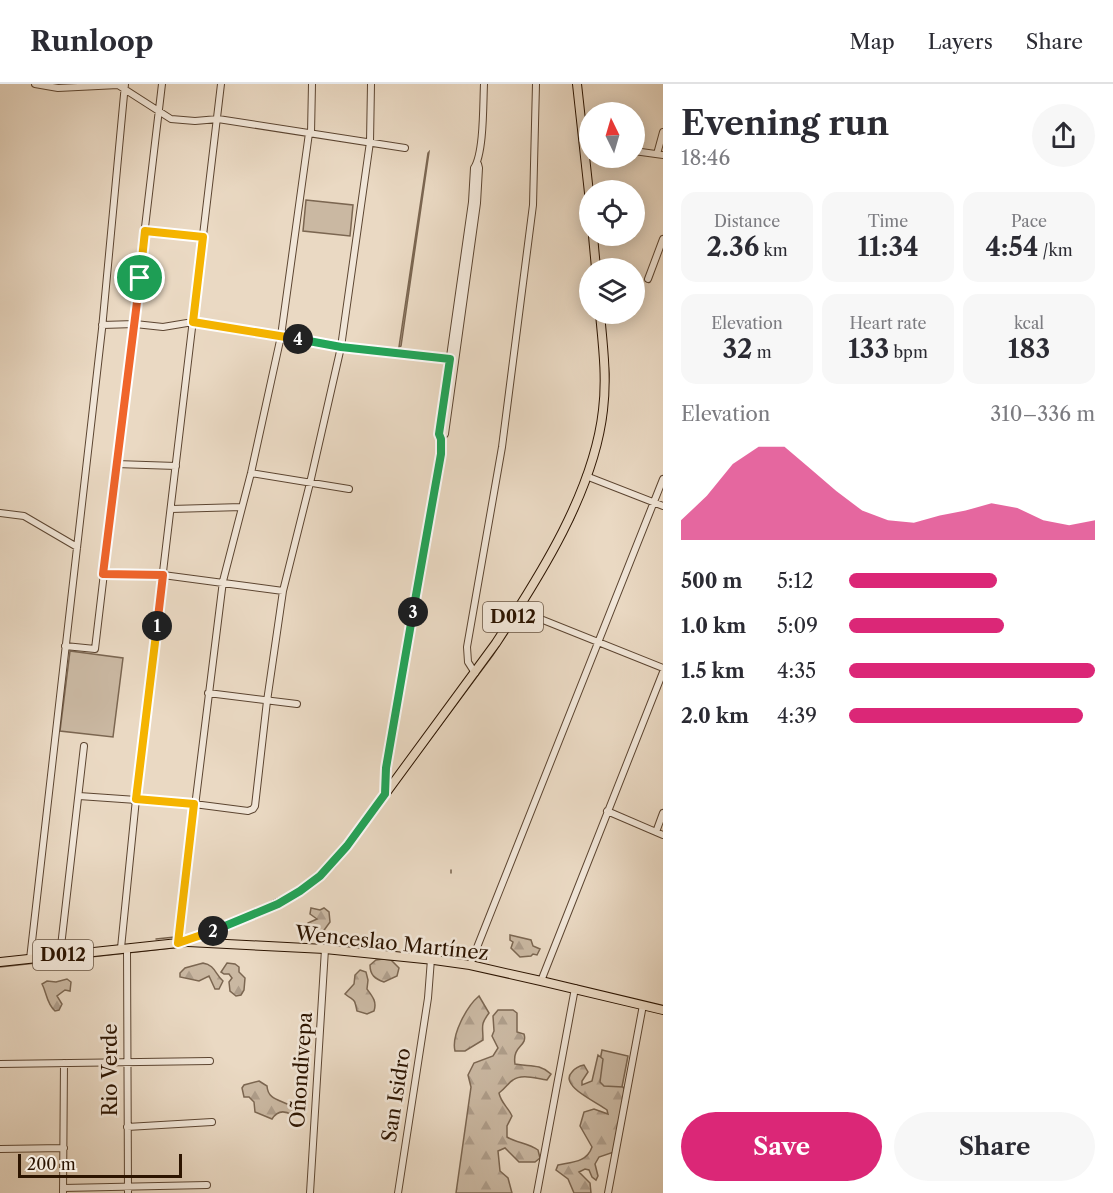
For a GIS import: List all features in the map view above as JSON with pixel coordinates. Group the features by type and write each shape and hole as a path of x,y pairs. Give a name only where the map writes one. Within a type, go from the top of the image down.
{"main road":[{"path":"577,84 580,102"},
{"name":"D012","path":"0,962 182,943 278,904 308,886 329,867 475,673 518,610 567,523 586,476 601,421 605,387 601,324"},
{"name":"Wenceslao Martínez","path":"182,943 325,949 431,959 470,965 575,988 663,1010"}],"street":[{"path":"35,84 58,88 110,84 125,86 171,119 195,121 218,119 405,148"},
{"path":"65,646 95,649 162,84"},
{"name":"Rio Verde","path":"128,1190 124,948 136,799 221,84"},
{"path":"182,943 194,804 223,581 251,473 281,336 310,133 312,84"},
{"path":"79,796 194,804 248,811 253,809 283,591 341,347 370,142 371,84"},
{"path":"385,794 386,768 441,454 439,434 452,360 472,202 474,168 477,164 481,136 484,84"},
{"path":"475,673 468,662 467,646 502,447 533,205 536,84"},
{"path":"30,958 102,325 125,86"},
{"path":"645,153 660,155 663,132"},
{"path":"145,231 203,237"},
{"path":"648,279 663,240"},
{"path":"102,325 135,324 164,327 193,322 341,347 452,360"},
{"path":"116,464 176,466"},
{"path":"251,473 350,489"},
{"path":"586,476 663,506"},
{"path":"470,965 663,479"},
{"path":"171,509 242,507"},
{"path":"0,513 24,516 77,547"},
{"path":"103,574 163,575 223,581 283,591"},
{"path":"518,610 663,670 541,981"},
{"path":"208,693 297,704"},
{"path":"60,955 84,746"},
{"path":"608,811 660,833 663,813"},
{"name":"Oñondivepa","path":"309,1193 325,949"},
{"name":"San Isidro","path":"398,1193 427,1003 431,959"},
{"path":"537,1193 575,988"},
{"path":"608,1193 643,1005"},
{"path":"0,1064 210,1061"},
{"path":"64,1063 63,1190 128,1190 207,1185"},
{"path":"127,1127 212,1122"},
{"path":"0,1149 64,1148"}],"green space":[{"path":"428,153 401,346 399,347"},
{"path":"306,200 353,205 350,236 303,231"},
{"path":"604,324 609,374 606,418 592,473 573,520 523,608 493,655 335,867 309,890 287,903 190,946 0,967 190,945 308,889 431,737 566,531 600,438"},
{"path":"70,651 123,658 113,737 60,731"},
{"path":"311,908 320,910 324,908 329,912 330,922 322,933 318,934 308,926 308,923 317,919 310,914"},
{"path":"510,935 531,940 533,946 540,949 537,955 520,957 511,948 513,942 510,940"},
{"path":"376,960 391,960 399,968 397,976 384,982 374,976 370,965"},
{"path":"203,963 212,968 223,981 219,989 215,989 209,976 199,981 180,977 180,973 185,968"},
{"path":"227,963 239,967 239,972 245,978 241,995 236,996 230,991 229,982 232,978 229,974 221,972"},
{"path":"360,970 366,972 367,989 375,1002 374,1011 367,1014 357,1011 354,1000 345,994 354,984 355,975"},
{"path":"67,979 71,982 70,991 65,990 57,996 62,1004 59,1010 55,1011 48,1001 42,984 47,981 56,982"},
{"path":"479,996 489,1013 483,1023 483,1040 465,1051 455,1051 455,1037 461,1021"},
{"path":"498,1010 513,1010 517,1013 517,1032 524,1034 524,1042 516,1053 515,1064 538,1067 551,1074 547,1080 517,1078 499,1093 512,1116 507,1126 507,1137 538,1150 540,1158 535,1162 519,1162 505,1148 498,1151 500,1171 508,1178 512,1193 456,1193 471,1087 468,1075 474,1063 493,1056 498,1048 492,1036 493,1016"},
{"path":"602,1050 628,1056 621,1092 595,1086"},
{"path":"598,1055 603,1059 600,1082 604,1086 623,1087 628,1094 614,1152 599,1157 595,1164 598,1176 596,1180 589,1170 579,1172 590,1183 591,1193 574,1193 568,1179 556,1170 558,1165 579,1160 590,1152 592,1147 580,1126 584,1112 594,1109 608,1114 607,1110 581,1094 570,1083 569,1077 574,1069 584,1065 588,1072 582,1085 592,1081"},
{"path":"259,1081 267,1086 273,1097 295,1108 295,1113 292,1115 281,1112 272,1119 255,1112 254,1102 249,1097 244,1097 242,1088 244,1085"}],"waterway":[{"path":"156,939 175,937"}],"route":[{"path":"145,231 203,237 193,322 341,347 450,359 439,434 441,454 386,768 385,794 347,846 308,886 278,904 203,936 178,943 194,804 136,799 163,575 103,574 140,278 145,231"}]}
